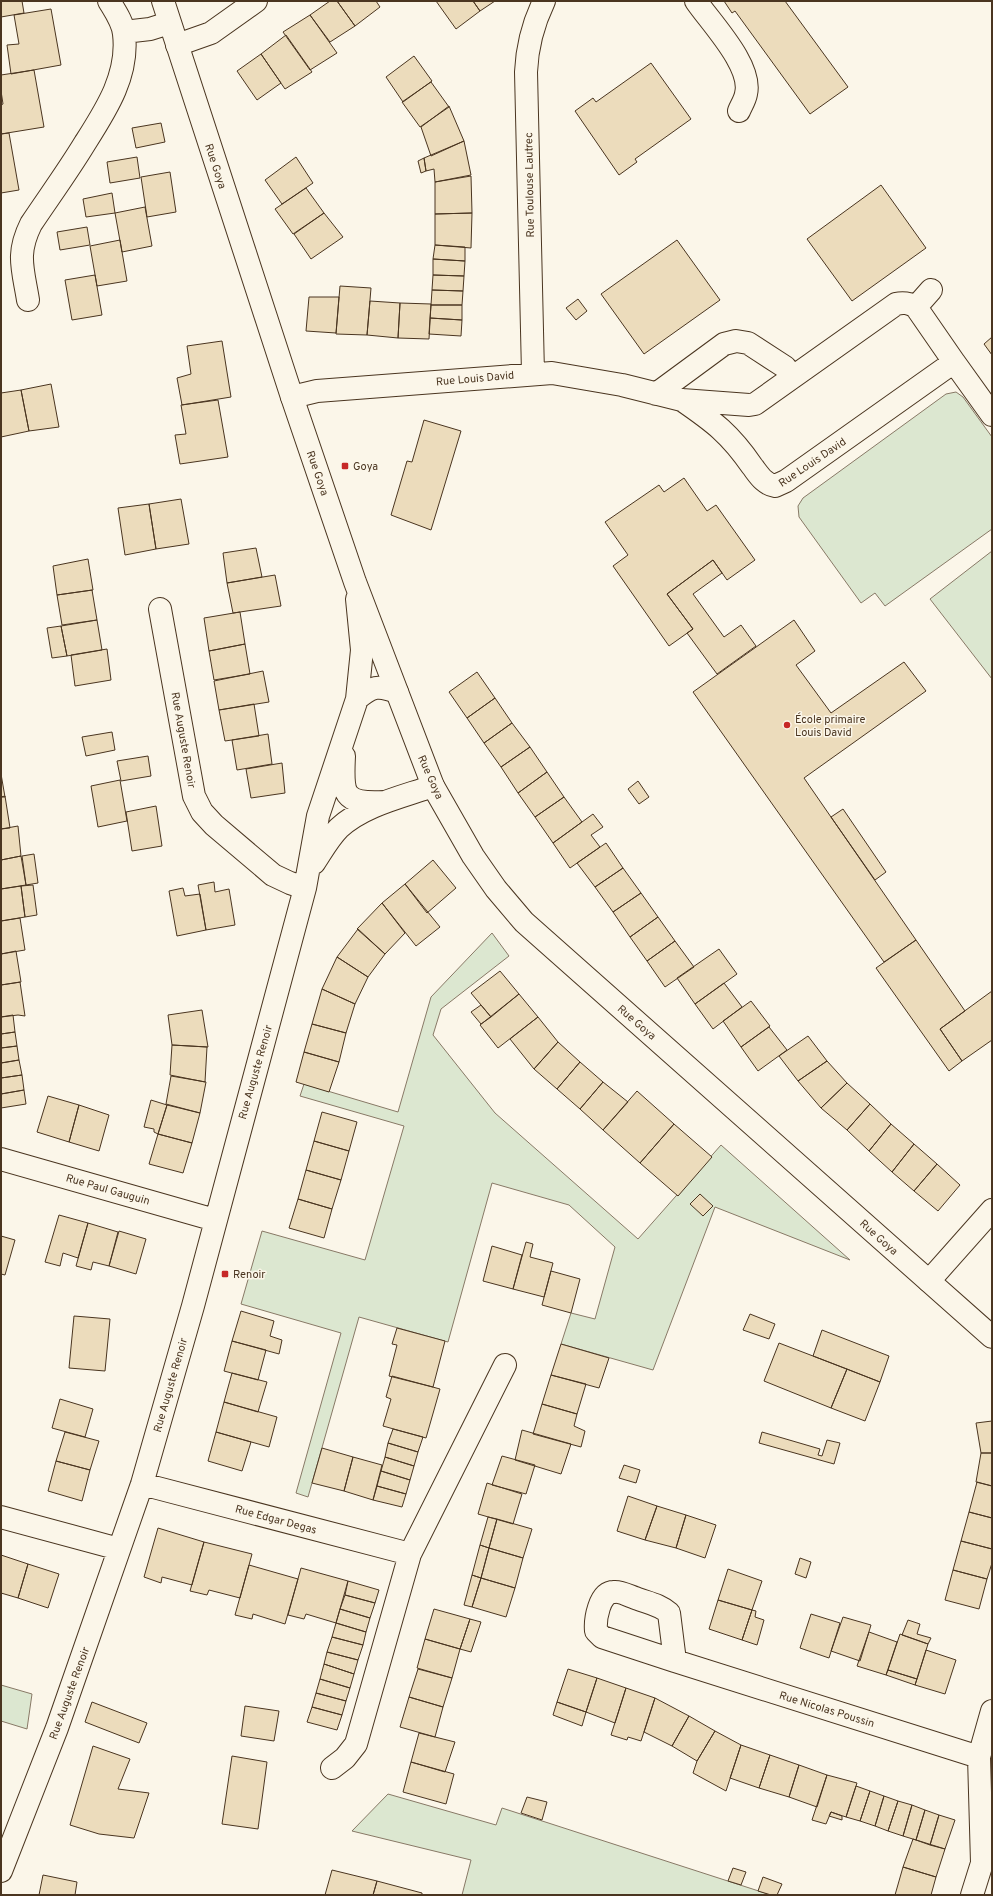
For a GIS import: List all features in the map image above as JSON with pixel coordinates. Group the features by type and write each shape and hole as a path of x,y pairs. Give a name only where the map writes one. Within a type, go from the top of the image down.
{"street":[{"path":"28,300 21,254 24,238 110,102 122,69 125,50 124,32 117,14 109,1"},
{"name":"Rue Goya","path":"163,1 292,397 355,582 433,786 473,856 496,889 524,922 992,1337"},
{"path":"177,45 211,33 256,1"},
{"name":"Rue Toulouse Lautrec","path":"533,373 526,72 527,57 533,27 544,1"},
{"path":"696,1 738,60 746,78 746,94 739,111"},
{"path":"124,32 150,29 169,23"},
{"path":"931,290 916,308 992,415"},
{"name":"Rue Louis David","path":"292,397 317,391 533,373 552,373 682,400 749,405 755,404 896,304 909,303 916,308"},
{"path":"656,394 724,344 736,341 748,343 785,367 793,377"},
{"name":"Rue Louis David","path":"682,400 724,431 741,450 764,481 775,486 786,481 954,362"},
{"path":"307,880 318,816 345,731 357,699 362,650 355,582"},
{"name":"Rue Auguste Renoir","path":"1,1871 57,1728 142,1484 307,880 290,884 273,875 214,825 202,812 194,796 160,609"},
{"path":"357,699 376,687 397,692"},
{"path":"345,731 343,785 345,791 358,801 368,803 388,802"},
{"path":"307,880 330,839 338,829 364,811 433,786"},
{"name":"Rue Paul Gauguin","path":"3,1164 215,1220"},
{"path":"929,1281 992,1210"},
{"path":"332,1768 345,1758 356,1744 410,1554 505,1365"},
{"name":"Rue Edgar Degas","path":"142,1484 410,1554"},
{"path":"1,1517 119,1549"},
{"name":"Rue Nicolas Poussin","path":"675,1661 979,1757"},
{"path":"972,1895 982,1863 979,1757 992,1711"}],"green space":[{"path":"956,392 963,397 992,437 992,529 885,606 875,593 861,603 799,517 798,506 803,498 946,394"},
{"path":"992,551 992,679 930,599"},
{"path":"492,933 509,956 441,1009 433,1035 495,1113 638,1239 721,1145 850,1260 715,1207 653,1370 561,1344 571,1313 595,1319 615,1247 569,1205 492,1183 448,1342 359,1317 308,1497 296,1493 341,1333 241,1304 262,1231 365,1260 404,1126 300,1096 304,1084 398,1112 431,997"},
{"path":"1,1685 32,1694 27,1729 1,1721"},
{"path":"388,1794 496,1825 502,1808 771,1895 462,1895 471,1860 352,1831"}],"building":[{"path":"1,1 22,1 24,13 1,17"},
{"path":"330,1 337,1 355,26 330,42 310,15"},
{"path":"337,1 376,1 380,7 355,26"},
{"path":"436,1 473,1 480,11 456,29"},
{"path":"473,1 495,1 480,11"},
{"path":"724,1 785,1 848,87 810,114 735,11 732,13"},
{"path":"51,9 61,65 11,74 7,45 19,44 14,15"},
{"path":"310,15 337,53 310,70 283,32"},
{"path":"286,35 312,72 285,89 261,54"},
{"path":"261,54 281,83 257,100 237,71"},
{"path":"414,56 432,81 403,102 386,77"},
{"path":"651,63 691,119 635,159 637,162 619,175 575,111 593,98 596,102"},
{"path":"34,70 44,127 1,134 1,105 3,104 1,75"},
{"path":"431,82 449,107 420,127 402,102"},
{"path":"449,106 464,141 431,156 421,127"},
{"path":"161,123 165,142 136,148 132,128"},
{"path":"9,133 19,190 1,193 1,134"},
{"path":"464,141 471,175 435,182 434,169 426,171 424,158"},
{"path":"137,157 140,178 110,183 107,162"},
{"path":"296,157 313,183 282,204 265,180"},
{"path":"424,158 426,171 421,173 418,161"},
{"path":"170,172 176,212 147,217 141,177"},
{"path":"471,176 472,213 435,214 435,182"},
{"path":"881,185 926,248 852,301 807,239"},
{"path":"306,188 324,213 293,234 275,209"},
{"path":"112,193 115,213 86,217 83,199"},
{"path":"145,207 152,246 122,252 115,213"},
{"path":"324,213 343,237 311,259 294,234"},
{"path":"472,213 471,248 435,245 435,214"},
{"path":"87,227 90,245 60,250 57,232"},
{"path":"120,240 127,281 97,286 90,246"},
{"path":"677,240 720,300 644,354 601,294"},
{"path":"435,245 465,247 465,261 433,259"},
{"path":"433,259 465,261 464,276 433,275"},
{"path":"95,275 102,315 72,320 65,280"},
{"path":"433,275 464,276 463,291 432,290"},
{"path":"340,286 371,288 367,335 336,334"},
{"path":"432,290 463,291 462,305 431,305"},
{"path":"309,297 339,297 336,333 306,331"},
{"path":"578,299 587,311 576,320 566,308"},
{"path":"370,301 400,303 398,338 367,335"},
{"path":"400,303 431,304 429,339 398,338"},
{"path":"431,305 462,305 462,320 430,318"},
{"path":"430,318 462,320 461,336 429,334"},
{"path":"992,337 992,355 984,344"},
{"path":"222,341 231,397 182,405 177,378 191,374 187,346"},
{"path":"51,384 59,427 29,431 21,390"},
{"path":"21,390 29,431 1,437 1,393"},
{"path":"218,400 228,457 180,464 175,435 186,434 181,405"},
{"path":"424,420 461,431 431,530 391,515 407,461 412,462"},
{"path":"684,478 707,511 716,505 755,560 727,580 713,560 667,594 693,629 669,646 613,566 628,555 605,522 659,485 664,492"},
{"path":"181,499 189,544 156,549 149,504"},
{"path":"149,504 156,549 125,555 118,508"},
{"path":"256,548 262,577 227,583 223,553"},
{"path":"88,559 93,590 57,595 53,566"},
{"path":"713,560 722,573 693,594 724,637 741,625 756,646 717,674 687,633 693,629 667,594"},
{"path":"275,575 281,606 233,613 227,583"},
{"path":"92,590 97,620 62,625 57,595"},
{"path":"240,612 245,644 209,651 204,618"},
{"path":"97,620 102,650 67,656 61,626"},
{"path":"794,620 815,651 796,665 831,713 904,662 926,691 804,778 916,940 884,962 693,692"},
{"path":"61,626 67,656 52,658 47,628"},
{"path":"245,644 250,674 214,680 209,651"},
{"path":"107,649 111,680 75,686 71,655"},
{"path":"263,671 269,702 219,710 214,681"},
{"path":"477,672 495,698 467,718 449,692"},
{"path":"495,698 512,723 484,743 467,718"},
{"path":"254,704 259,736 225,741 219,710"},
{"path":"512,723 530,747 501,767 484,743"},
{"path":"112,732 115,750 86,756 82,737"},
{"path":"268,734 272,764 237,770 232,740"},
{"path":"530,747 547,772 518,793 501,767"},
{"path":"148,756 151,776 121,781 117,761"},
{"path":"282,763 285,793 251,798 246,769"},
{"path":"547,772 564,797 535,817 518,793"},
{"path":"1,774 5,797 1,797"},
{"path":"120,780 127,821 98,827 91,786"},
{"path":"638,781 649,797 639,804 628,789"},
{"path":"5,796 10,828 1,829 1,797"},
{"path":"564,797 582,822 553,843 535,817"},
{"path":"156,806 162,846 132,851 126,812"},
{"path":"843,809 886,872 875,880 831,817"},
{"path":"593,814 603,827 591,835 600,847 570,868 553,843"},
{"path":"18,826 21,856 1,860 1,829"},
{"path":"606,843 623,868 595,887 577,863"},
{"path":"34,854 38,883 26,885 22,856"},
{"path":"21,856 26,885 1,889 1,860"},
{"path":"433,860 456,888 427,913 405,884"},
{"path":"623,868 641,893 613,912 595,887"},
{"path":"214,882 215,892 229,889 235,925 206,930 198,885"},
{"path":"405,884 440,927 416,946 382,903"},
{"path":"33,885 37,915 25,917 21,886"},
{"path":"21,886 25,917 1,921 1,889"},
{"path":"183,888 185,896 200,894 206,930 177,936 169,891"},
{"path":"641,893 658,917 630,937 613,912"},
{"path":"382,903 405,933 385,954 357,929"},
{"path":"658,917 675,941 647,961 630,937"},
{"path":"20,918 25,950 1,954 1,921"},
{"path":"358,929 385,954 368,977 337,957"},
{"path":"916,940 965,1011 940,1029 962,1061 949,1071 876,968"},
{"path":"675,941 694,967 665,987 647,961"},
{"path":"719,949 737,974 695,1004 677,978"},
{"path":"16,951 21,982 1,985 1,954"},
{"path":"337,957 368,977 355,1004 322,989"},
{"path":"500,971 519,994 491,1017 471,993"},
{"path":"20,982 25,1016 18,1015 1,1017 1,985"},
{"path":"724,983 742,1007 713,1029 695,1004"},
{"path":"322,989 355,1004 346,1033 312,1024"},
{"path":"992,991 992,1040 962,1061 940,1029"},
{"path":"519,994 538,1017 498,1048 480,1025"},
{"path":"751,1001 770,1026 741,1047 723,1021"},
{"path":"481,1005 491,1017 481,1024 471,1012"},
{"path":"202,1010 208,1047 172,1045 168,1015"},
{"path":"13,1015 15,1032 1,1034 1,1017"},
{"path":"538,1017 558,1042 534,1069 510,1039"},
{"path":"312,1024 346,1033 339,1062 304,1052"},
{"path":"769,1027 787,1050 758,1071 741,1047"},
{"path":"15,1032 17,1046 1,1048 1,1034"},
{"path":"808,1036 827,1061 798,1081 779,1056"},
{"path":"558,1042 580,1062 557,1089 534,1069"},
{"path":"172,1045 207,1047 205,1082 170,1075"},
{"path":"17,1046 19,1060 1,1063 1,1048"},
{"path":"304,1052 339,1062 329,1092 296,1082"},
{"path":"19,1060 22,1075 1,1078 1,1063"},
{"path":"827,1061 847,1083 821,1108 798,1081"},
{"path":"580,1062 603,1082 580,1109 557,1089"},
{"path":"22,1075 24,1090 1,1094 1,1078"},
{"path":"171,1076 206,1082 200,1113 166,1104"},
{"path":"603,1082 628,1102 603,1130 580,1109"},
{"path":"847,1083 870,1104 847,1130 821,1108"},
{"path":"24,1090 26,1104 1,1108 1,1094"},
{"path":"637,1091 674,1124 640,1163 603,1130"},
{"path":"48,1096 79,1105 69,1142 37,1132"},
{"path":"151,1100 167,1105 158,1134 154,1132 154,1129 144,1127"},
{"path":"870,1104 891,1124 869,1151 847,1130"},
{"path":"79,1105 109,1115 99,1151 69,1142"},
{"path":"167,1105 200,1113 192,1143 158,1134"},
{"path":"322,1112 357,1122 349,1151 314,1141"},
{"path":"674,1124 712,1157 678,1196 640,1163"},
{"path":"891,1124 914,1144 892,1172 869,1151"},
{"path":"158,1134 192,1143 183,1173 149,1164"},
{"path":"314,1141 349,1151 341,1180 306,1170"},
{"path":"914,1144 937,1164 914,1191 892,1172"},
{"path":"937,1164 960,1185 938,1211 914,1191"},
{"path":"306,1170 341,1180 332,1209 298,1199"},
{"path":"700,1194 713,1206 703,1216 690,1204"},
{"path":"298,1199 332,1209 324,1238 289,1228"},
{"path":"59,1215 88,1223 78,1258 63,1253 60,1266 45,1262"},
{"path":"88,1223 118,1232 109,1266 93,1262 91,1270 76,1266"},
{"path":"119,1231 146,1239 136,1274 109,1266"},
{"path":"1,1236 15,1240 5,1275 1,1274"},
{"path":"526,1242 533,1244 530,1257 553,1263 544,1297 513,1289"},
{"path":"492,1246 522,1255 513,1289 483,1281"},
{"path":"551,1271 580,1279 571,1313 542,1305"},
{"path":"241,1311 274,1321 270,1336 282,1340 279,1354 232,1341"},
{"path":"750,1314 775,1324 769,1339 743,1330"},
{"path":"74,1316 110,1319 105,1371 69,1368"},
{"path":"397,1328 445,1341 433,1387 389,1376 397,1345 392,1344"},
{"path":"822,1330 889,1356 880,1382 813,1356"},
{"path":"232,1341 266,1350 258,1380 224,1371"},
{"path":"779,1343 847,1369 831,1408 764,1381"},
{"path":"561,1344 609,1358 599,1388 551,1375"},
{"path":"847,1369 880,1382 865,1421 831,1408"},
{"path":"232,1373 267,1382 258,1412 224,1402"},
{"path":"551,1375 586,1384 577,1414 542,1404"},
{"path":"392,1376 440,1389 426,1438 383,1426 391,1399 386,1397"},
{"path":"60,1399 93,1409 85,1437 52,1428"},
{"path":"224,1402 277,1417 269,1447 216,1432"},
{"path":"542,1404 577,1414 574,1426 585,1431 581,1447 533,1434"},
{"path":"992,1421 992,1453 981,1453 976,1423"},
{"path":"393,1429 423,1437 418,1452 388,1443"},
{"path":"522,1430 571,1444 561,1474 515,1460"},
{"path":"65,1432 99,1441 90,1470 56,1461"},
{"path":"216,1432 251,1442 242,1471 208,1461"},
{"path":"762,1432 820,1449 818,1455 822,1456 827,1440 840,1443 834,1464 759,1443"},
{"path":"388,1443 418,1452 414,1466 385,1457"},
{"path":"322,1448 353,1457 344,1491 312,1483"},
{"path":"981,1453 992,1453 992,1486 976,1482"},
{"path":"502,1456 535,1465 526,1494 492,1485"},
{"path":"353,1457 382,1465 373,1500 344,1491"},
{"path":"385,1457 414,1466 410,1480 381,1471"},
{"path":"56,1461 90,1470 82,1501 48,1491"},
{"path":"624,1465 640,1470 636,1483 619,1478"},
{"path":"381,1471 410,1480 406,1494 377,1486"},
{"path":"977,1482 992,1486 992,1518 969,1512"},
{"path":"487,1483 522,1494 513,1524 478,1514"},
{"path":"377,1486 406,1494 402,1507 373,1500"},
{"path":"628,1496 657,1506 645,1540 617,1531"},
{"path":"657,1506 686,1515 676,1548 645,1540"},
{"path":"969,1512 992,1518 992,1549 961,1541"},
{"path":"686,1515 716,1525 705,1558 676,1548"},
{"path":"488,1517 497,1519 489,1548 480,1545"},
{"path":"497,1519 532,1529 523,1558 489,1548"},
{"path":"158,1528 204,1542 192,1585 162,1577 161,1583 144,1577"},
{"path":"961,1541 992,1549 992,1563 987,1579 953,1570"},
{"path":"204,1542 252,1554 240,1598 209,1590 207,1595 190,1591"},
{"path":"480,1545 489,1548 481,1578 472,1575"},
{"path":"489,1548 523,1558 515,1588 481,1578"},
{"path":"1,1555 28,1564 18,1598 1,1593"},
{"path":"800,1558 811,1562 806,1578 795,1574"},
{"path":"28,1564 59,1574 48,1608 18,1598"},
{"path":"249,1565 298,1579 285,1624 253,1614 252,1619 235,1615"},
{"path":"301,1568 348,1581 336,1623 306,1614 304,1619 288,1615"},
{"path":"728,1569 762,1581 752,1610 718,1600"},
{"path":"953,1570 987,1579 979,1609 945,1600"},
{"path":"472,1575 481,1578 472,1607 464,1605"},
{"path":"481,1578 515,1588 506,1617 472,1607"},
{"path":"348,1581 379,1590 375,1603 345,1595"},
{"path":"345,1595 375,1603 370,1618 340,1609"},
{"path":"718,1600 752,1610 742,1640 709,1629"},
{"path":"340,1609 370,1618 366,1632 336,1623"},
{"path":"434,1609 470,1619 460,1649 425,1639"},
{"path":"752,1610 756,1611 755,1617 764,1620 757,1645 742,1640"},
{"path":"811,1614 840,1623 829,1658 800,1648"},
{"path":"843,1617 871,1625 860,1661 831,1651"},
{"path":"470,1619 481,1622 471,1652 460,1649"},
{"path":"908,1620 920,1624 917,1634 931,1638 928,1644 902,1635"},
{"path":"336,1623 366,1632 363,1645 332,1637"},
{"path":"869,1632 897,1642 886,1675 857,1666"},
{"path":"900,1634 928,1644 917,1679 888,1670"},
{"path":"332,1637 363,1645 358,1660 327,1652"},
{"path":"425,1639 460,1649 452,1678 417,1668"},
{"path":"926,1650 956,1660 945,1694 915,1685"},
{"path":"327,1652 358,1660 354,1674 324,1664"},
{"path":"324,1664 354,1674 350,1688 320,1679"},
{"path":"418,1669 452,1678 443,1707 409,1697"},
{"path":"568,1669 597,1678 586,1712 557,1702"},
{"path":"888,1670 917,1679 915,1685 886,1675"},
{"path":"597,1678 626,1688 615,1723 586,1712"},
{"path":"320,1679 350,1688 346,1701 316,1693"},
{"path":"626,1688 655,1698 641,1741 628,1737 627,1740 611,1735"},
{"path":"316,1693 346,1701 342,1715 312,1707"},
{"path":"409,1697 443,1707 435,1737 400,1727"},
{"path":"655,1698 689,1716 672,1746 644,1732"},
{"path":"92,1702 147,1723 139,1743 85,1722"},
{"path":"557,1702 586,1712 582,1726 553,1715"},
{"path":"245,1706 279,1711 274,1741 241,1736"},
{"path":"312,1707 342,1715 337,1730 307,1722"},
{"path":"689,1716 715,1731 697,1761 672,1746"},
{"path":"715,1731 741,1745 726,1791 693,1773 697,1761"},
{"path":"419,1733 455,1742 445,1772 411,1762"},
{"path":"741,1745 770,1755 759,1788 730,1778"},
{"path":"93,1746 130,1759 118,1789 149,1793 134,1838 99,1834 70,1825"},
{"path":"770,1755 799,1765 789,1797 759,1788"},
{"path":"232,1756 267,1762 258,1829 222,1824"},
{"path":"411,1762 454,1774 446,1804 403,1792"},
{"path":"799,1765 827,1775 817,1807 789,1797"},
{"path":"827,1775 857,1783 846,1817 831,1812 826,1824 812,1820"},
{"path":"856,1786 870,1791 860,1821 846,1817"},
{"path":"870,1791 884,1796 875,1826 860,1821"},
{"path":"884,1796 898,1801 888,1831 875,1826"},
{"path":"527,1797 547,1802 542,1820 521,1813"},
{"path":"898,1801 912,1805 903,1836 888,1831"},
{"path":"912,1805 925,1810 916,1840 903,1836"},
{"path":"925,1810 939,1815 930,1845 916,1840"},
{"path":"831,1812 842,1816 842,1820 829,1816"},
{"path":"939,1815 955,1820 945,1849 930,1845"},
{"path":"913,1839 945,1849 936,1877 903,1867"},
{"path":"903,1867 936,1877 931,1895 895,1895"},
{"path":"733,1868 746,1872 741,1885 728,1881"},
{"path":"332,1870 377,1881 373,1895 325,1895"},
{"path":"43,1875 77,1882 75,1895 39,1895"},
{"path":"763,1877 782,1884 777,1895 771,1895 758,1891"},
{"path":"377,1881 422,1893 422,1895 373,1895"}],"place":[{"name":"Goya","path":"345,466"},
{"name":"École primaire Louis David","path":"787,725"},
{"name":"Renoir","path":"225,1274"}]}
